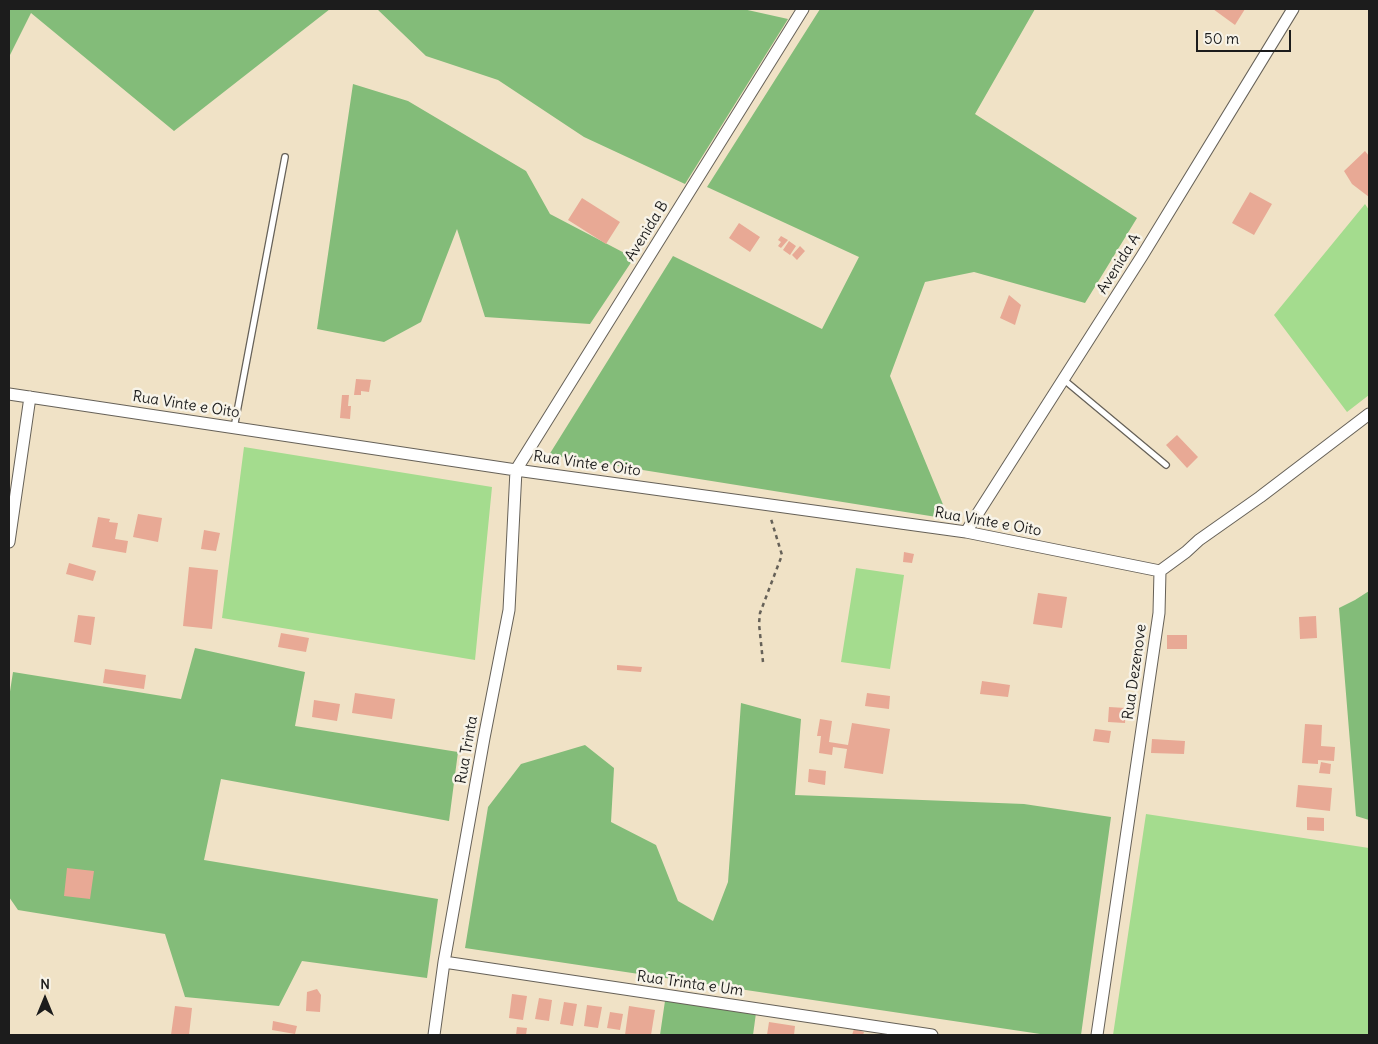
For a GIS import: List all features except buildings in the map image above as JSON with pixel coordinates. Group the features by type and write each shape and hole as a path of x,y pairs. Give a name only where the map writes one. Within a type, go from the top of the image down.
{"street":[{"name":"Avenida B","path":"516,470 803,9"},
{"name":"Avenida A","path":"966,532 1142,256 1294,9"},
{"name":"Rua Vinte e Oito","path":"9,394 516,470 966,532 1160,571"},
{"path":"9,542 30,397"},
{"path":"1160,571 1369,414"},
{"name":"Rua Trinta","path":"434,1035 444,962 509,610 516,470"},
{"name":"Rua Dezenove","path":"1097,1035 1159,613 1160,571"},
{"name":"Rua Trinta e Um","path":"444,962 932,1035"}],"lane":[{"path":"234,428 285,157"},
{"path":"1063,379 1166,465"}],"path":[{"path":"763,662 759,624 760,613 782,555 772,519 775,506"}],"green space":[{"path":"9,9 330,9 174,131 31,13 9,57"},
{"path":"377,9 743,9 788,19 685,184 584,137 498,80 426,56"},
{"path":"820,9 1035,9 975,114 1137,218 1085,303 974,272 925,282 890,376 949,519 549,455 673,256 822,329 859,257 707,187"},
{"path":"353,84 408,101 526,171 550,214 634,258 590,324 485,317 457,229 421,322 384,342 317,329"},
{"path":"1365,204 1369,210 1369,395 1347,412 1274,315"},
{"path":"244,447 492,487 475,660 222,618"},
{"path":"856,568 904,575 890,669 841,662"},
{"path":"1369,591 1369,820 1356,816 1339,608"},
{"path":"195,648 305,672 295,726 458,752 449,821 221,779 204,860 438,899 427,978 302,961 279,1006 185,997 165,934 18,910 9,897 9,698 13,672 181,699"},
{"path":"741,703 801,719 795,795 1024,804 1111,817 1081,1035 1047,1035 465,948 488,807 521,764 585,745 614,768 611,822 656,845 678,901 713,921 728,882"},
{"path":"1146,814 1369,848 1369,1035 1113,1035"},
{"path":"665,1001 756,1013 753,1035 660,1035"}]}
